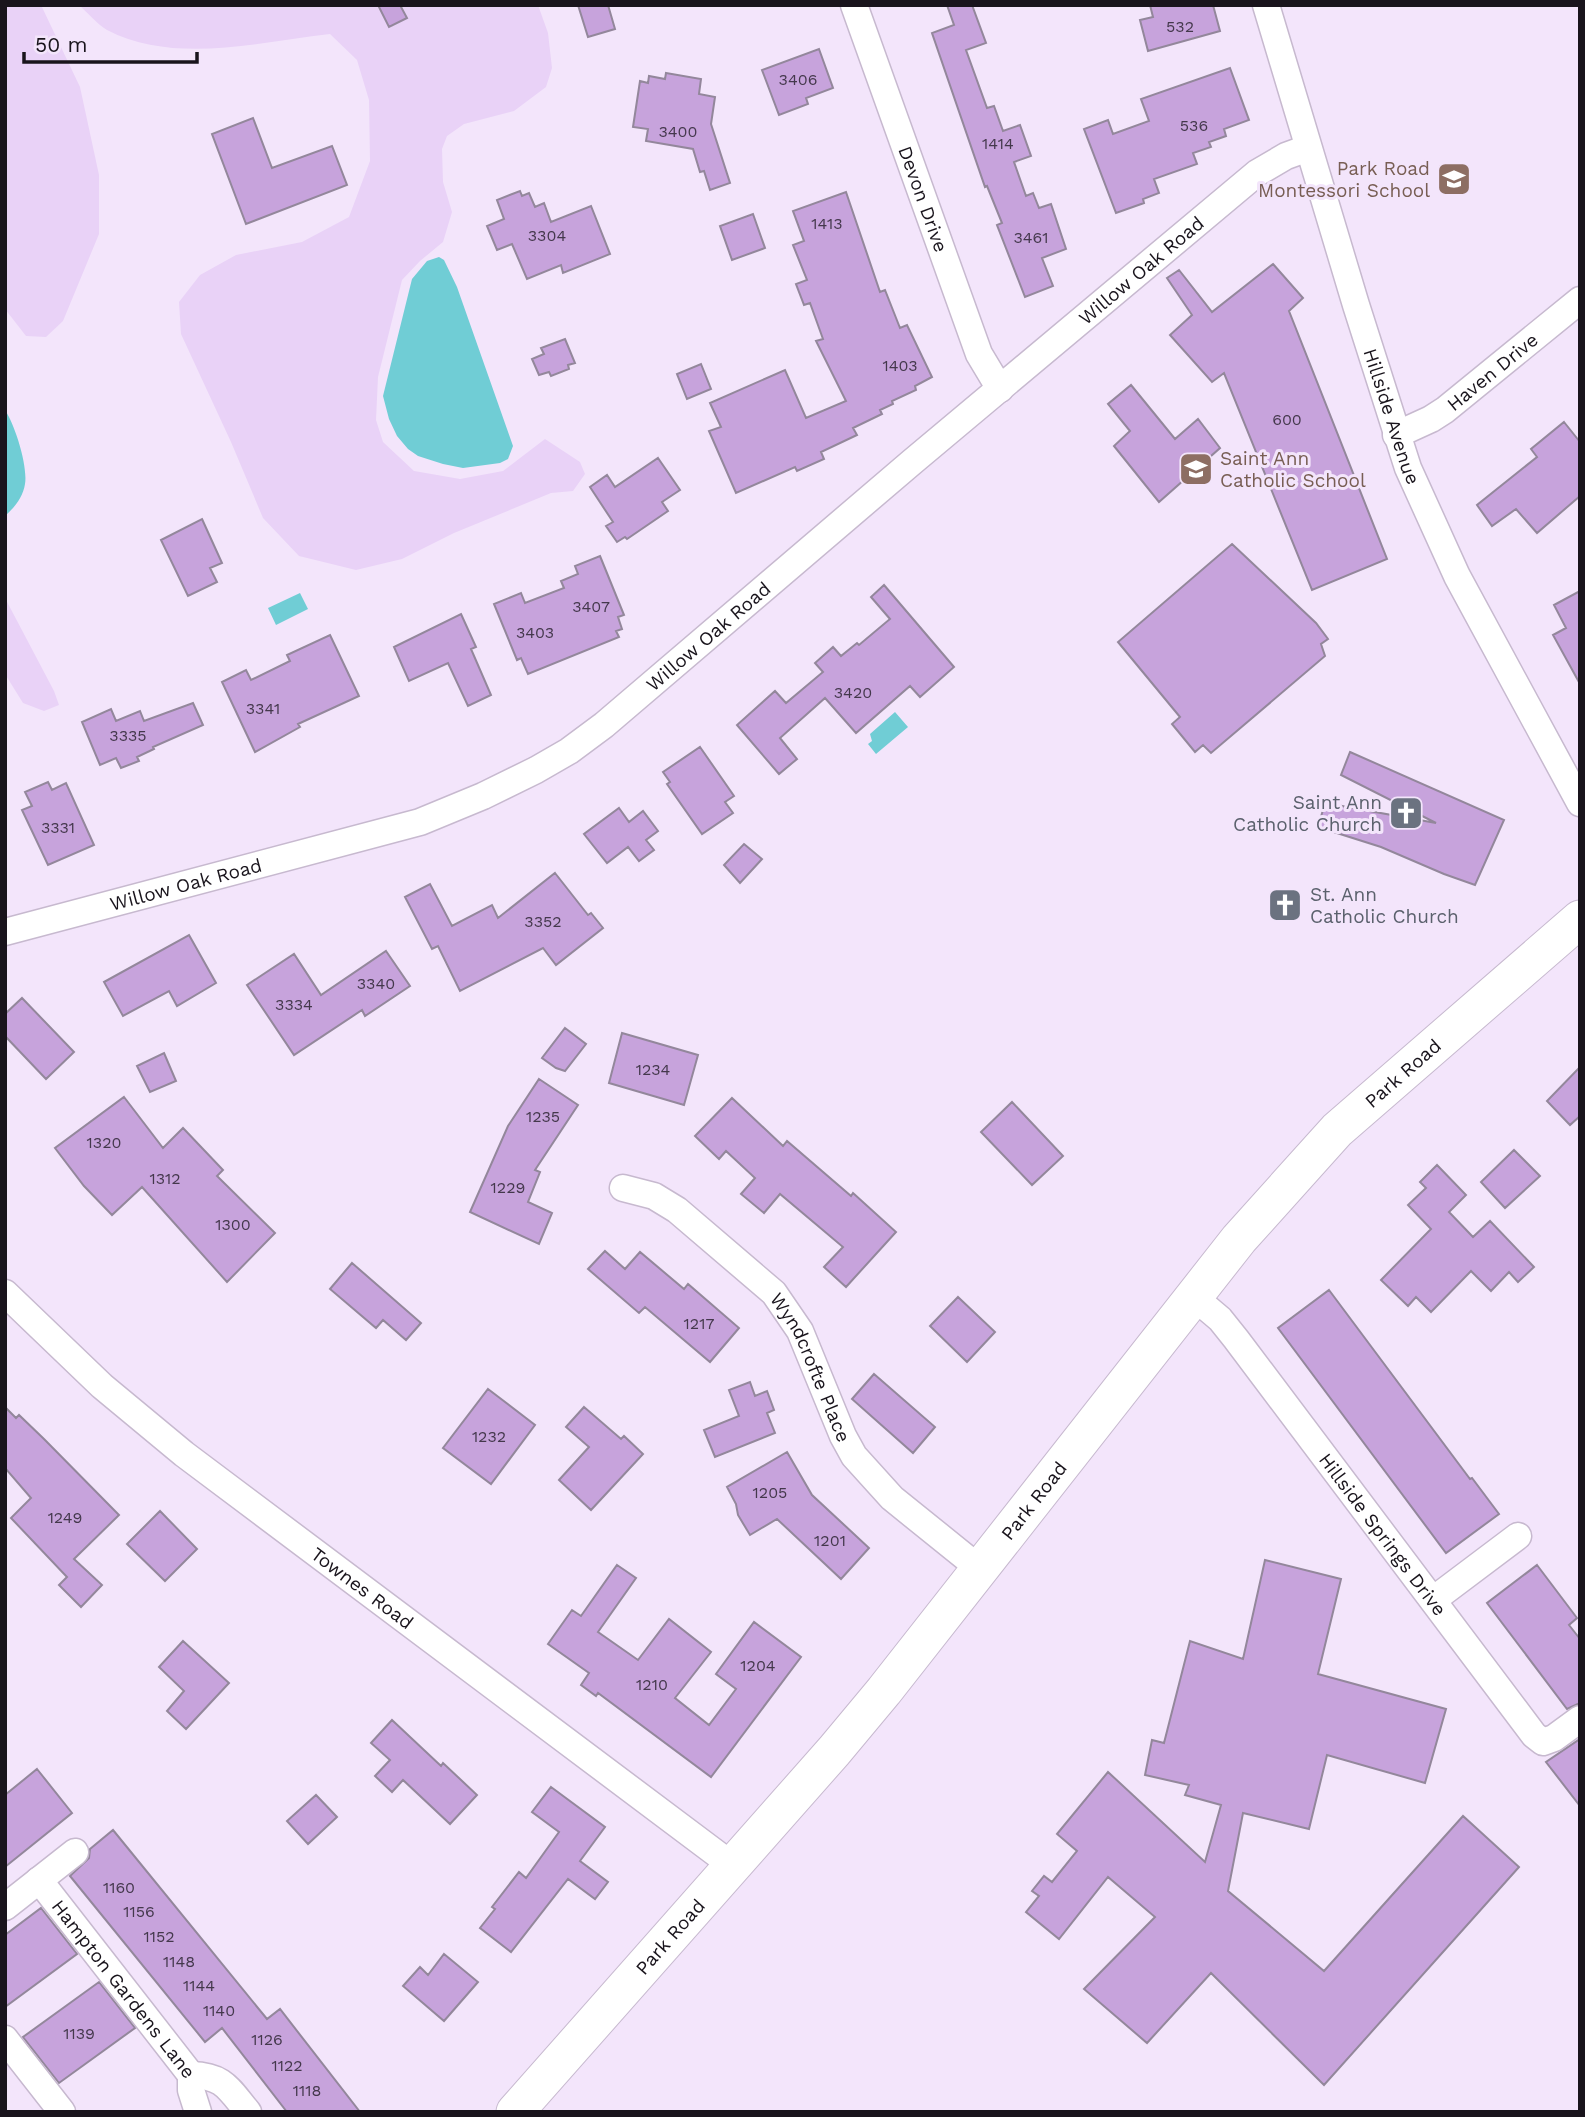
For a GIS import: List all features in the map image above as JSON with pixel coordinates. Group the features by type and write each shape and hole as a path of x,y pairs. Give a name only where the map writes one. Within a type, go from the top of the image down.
{"main road":[{"name":"Park Road","path":"515,2112 867,1711 1239,1239 1337,1130 1580,919"}],"street":[{"name":"Devon Drive","path":"854,5 979,354 1000,389"},
{"name":"Hillside Avenue","path":"1266,5 1396,435 1424,509 1580,803"},
{"name":"Willow Oak Road","path":"5,932 404,827 461,806 548,764 582,742 645,692 912,462 1257,173 1286,156 1308,148"},
{"name":"Haven Drive","path":"1396,435 1445,410 1580,299"},
{"name":"Wyndcrofte Place","path":"623,1188 654,1196 677,1210 774,1293 800,1331 843,1436 854,1456 892,1498 980,1569"},
{"name":"Townes Road","path":"5,1293 102,1386 184,1454 733,1866"},
{"name":"Hillside Springs Drive","path":"1194,1297 1216,1315 1231,1333 1537,1738 1543,1742 1549,1741 1580,1720"},
{"path":"1433,1600 1518,1536"},
{"name":"Hampton Gardens Lane","path":"5,1907 75,1852"},
{"name":"Hampton Gardens Lane","path":"39,1880 191,2075 211,2075 228,2087 248,2112"},
{"path":"5,2039 62,2112"},
{"path":"191,2075 191,2090 198,2112"}],"shaded area":[{"path":"5,5 41,5 80,87 99,175 99,234 63,321 46,337 26,336 5,309"},
{"path":"79,5 538,5 548,33 552,68 546,87 514,111 464,124 447,136 442,149 443,182 452,212 443,242 402,280 378,377 376,420 383,442 414,471 460,479 503,471 545,439 580,462 585,474 573,491 551,493 454,533 402,559 356,570 299,556 263,518 181,334 179,302 200,275 236,255 302,242 349,217 370,161 369,100 357,60 330,34 217,48 161,47 133,41 107,30"},
{"path":"5,598 59,705 44,711 23,703 5,674"}],"water":[{"path":"439,257 444,260 457,287 513,446 508,459 500,463 463,468 418,456 397,436 389,419 383,396 412,279 427,261"},
{"path":"5,410 20,446 25,476 20,497 5,516"},
{"path":"300,593 308,609 276,625 268,608"},
{"path":"895,712 908,727 876,754 868,744 872,741 870,734"}],"building":[{"path":"378,5 400,5 407,18 389,27"},
{"path":"578,5 608,5 615,29 588,37"},
{"path":"947,5 972,5 986,43 966,50 987,108 994,106 1003,131 1020,125 1031,156 1014,162 1026,196 1033,193 1039,208 1051,204 1066,249 1042,258 1053,286 1025,297 997,225 1002,223 987,186 985,187 932,33 954,25"},
{"path":"1150,5 1213,5 1220,31 1148,51 1140,20 1153,17"},
{"path":"819,49 833,88 806,98 808,104 779,115 762,70"},
{"path":"1230,68 1249,120 1224,129 1226,136 1209,142 1211,147 1193,153 1197,164 1154,179 1159,193 1143,199 1144,203 1116,213 1084,129 1108,120 1113,134 1149,121 1141,99"},
{"path":"666,73 701,79 699,94 715,97 711,124 730,183 710,190 704,171 700,172 693,149 646,141 648,129 633,127 640,81 648,83 649,76 665,79"},
{"path":"253,118 272,168 332,146 347,185 246,224 212,134"},
{"path":"520,191 522,196 529,193 535,207 544,203 551,222 591,206 610,254 563,273 561,265 527,279 512,244 497,250 487,226 504,219 497,200"},
{"path":"846,192 880,292 885,290 900,328 907,325 932,377 915,386 916,390 892,401 893,404 880,410 882,414 853,428 857,435 821,452 824,459 797,471 795,467 736,493 709,431 721,427 710,403 785,370 806,418 846,401 816,341 823,339 810,303 804,305 796,284 807,280 793,245 804,241 793,211"},
{"path":"753,214 765,248 732,260 720,226"},
{"name":"Saint Ann Catholic School","path":"1273,264 1303,298 1289,311 1387,559 1312,590 1224,373 1212,382 1170,335 1192,315 1167,278 1179,270 1212,312"},
{"path":"565,339 575,363 568,365 569,369 551,376 549,372 539,375 532,359 544,354 541,348"},
{"path":"701,364 711,389 687,399 677,374"},
{"path":"1131,385 1175,439 1198,419 1220,448 1159,502 1114,446 1130,431 1108,404"},
{"path":"1564,422 1580,442 1580,496 1537,533 1516,509 1492,526 1477,505 1537,457 1531,449"},
{"path":"658,458 680,490 662,502 668,511 627,539 625,537 617,542 606,526 613,522 590,487 607,475 615,487"},
{"path":"202,519 222,563 210,568 217,582 188,596 161,540"},
{"path":"1232,544 1316,623 1328,639 1321,644 1325,656 1211,753 1203,745 1195,752 1172,724 1180,717 1118,642"},
{"path":"600,556 624,615 618,617 622,629 616,631 619,637 528,674 521,658 517,660 494,604 521,593 525,603 564,588 561,581 578,574 575,566"},
{"path":"884,585 954,667 920,697 910,686 856,733 825,698 780,738 797,759 779,774 737,725 775,691 786,703 823,672 815,663 833,647 841,656 890,619 871,597"},
{"path":"1580,591 1580,684 1553,635 1566,628 1554,605"},
{"path":"461,614 476,647 471,649 491,695 468,706 448,663 409,681 394,647"},
{"path":"330,635 359,696 298,724 300,727 255,752 222,682 246,670 251,680 290,661 287,655"},
{"path":"193,703 203,725 153,747 154,749 137,757 139,761 121,768 116,758 100,765 82,722 111,709 116,721 140,711 144,721"},
{"path":"700,747 734,796 725,802 733,813 702,834 667,784 670,782 663,772"},
{"name":"Saint Ann Catholic Church","path":"1350,752 1504,820 1475,885 1381,847 1318,827 1325,803 1436,823 1341,775"},
{"path":"48,782 52,790 66,783 94,845 48,865 22,810 32,806 25,792"},
{"path":"619,808 629,822 643,811 658,831 646,840 654,850 639,861 628,847 607,863 584,834"},
{"path":"744,844 762,859 740,883 724,865"},
{"path":"555,873 588,915 591,913 603,928 556,965 543,948 460,991 438,946 432,949 405,897 430,884 452,926 492,905 498,918"},
{"path":"189,935 216,983 177,1006 169,991 123,1016 104,982"},
{"path":"386,951 410,986 365,1016 362,1010 294,1055 247,985 294,954 321,995"},
{"path":"22,998 74,1052 46,1079 5,1036 5,1014"},
{"path":"565,1028 586,1044 565,1071 542,1058"},
{"path":"622,1033 698,1055 684,1105 609,1083"},
{"path":"164,1053 176,1081 150,1092 137,1066"},
{"path":"1580,1067 1580,1116 1570,1125 1547,1101"},
{"path":"539,1079 578,1105 535,1170 540,1172 528,1202 552,1213 539,1244 470,1212 508,1126"},
{"path":"124,1097 163,1148 183,1128 223,1170 217,1176 275,1233 227,1282 142,1187 112,1215 84,1186 55,1148"},
{"path":"732,1098 783,1146 787,1141 851,1196 853,1193 896,1232 846,1287 824,1267 843,1247 780,1194 764,1213 741,1194 755,1178 726,1151 719,1159 695,1136"},
{"path":"1012,1102 1063,1156 1032,1185 981,1132"},
{"path":"1514,1150 1540,1176 1505,1208 1481,1182"},
{"path":"1437,1165 1466,1195 1449,1212 1473,1237 1490,1221 1534,1267 1518,1282 1509,1272 1491,1291 1471,1271 1431,1312 1416,1297 1408,1306 1381,1280 1431,1229 1408,1205 1426,1188 1420,1182"},
{"path":"605,1251 625,1269 640,1252 684,1289 688,1284 739,1328 710,1362 645,1307 639,1313 588,1269"},
{"path":"352,1263 421,1323 406,1340 383,1320 376,1328 330,1289"},
{"path":"1329,1290 1499,1514 1446,1553 1278,1328"},
{"path":"958,1297 995,1332 967,1362 930,1326"},
{"path":"874,1374 935,1427 913,1453 852,1399"},
{"path":"750,1382 755,1396 767,1391 774,1410 767,1413 775,1433 715,1457 704,1430 739,1416 729,1390"},
{"path":"488,1389 535,1425 491,1484 443,1448"},
{"path":"5,1407 16,1418 19,1415 119,1515 74,1559 102,1585 81,1607 59,1585 67,1577 11,1518 31,1498 5,1468"},
{"path":"584,1407 621,1439 624,1436 643,1454 591,1510 559,1480 589,1447 566,1427"},
{"path":"787,1452 812,1495 869,1548 841,1579 777,1519 750,1535 738,1515 736,1504 727,1487"},
{"path":"160,1511 197,1549 165,1581 127,1544"},
{"path":"1265,1560 1341,1579 1318,1674 1446,1709 1425,1783 1327,1755 1309,1829 1243,1813 1228,1891 1324,1971 1463,1816 1519,1867 1324,2085 1211,1973 1147,2043 1084,1989 1155,1917 1108,1877 1059,1939 1026,1912 1039,1896 1032,1891 1044,1876 1052,1882 1077,1851 1057,1834 1108,1772 1205,1862 1221,1805 1185,1795 1189,1785 1145,1775 1152,1740 1164,1743 1190,1641 1243,1659"},
{"path":"617,1565 636,1578 598,1632 638,1660 669,1619 711,1652 675,1698 709,1725 736,1689 716,1674 754,1622 801,1657 711,1777 598,1693 596,1696 581,1685 589,1673 548,1644 572,1610 581,1616"},
{"path":"1537,1565 1577,1618 1569,1625 1580,1639 1580,1703 1567,1709 1487,1603"},
{"path":"183,1641 229,1683 186,1729 167,1711 184,1691 159,1667"},
{"path":"392,1720 477,1795 450,1824 403,1780 392,1792 375,1776 390,1760 371,1743"},
{"path":"1580,1739 1580,1806 1546,1762"},
{"path":"37,1769 72,1813 5,1867 5,1795"},
{"path":"551,1787 605,1827 580,1861 608,1882 595,1899 568,1879 511,1952 480,1928 495,1909 492,1907 519,1872 526,1878 559,1832 532,1812"},
{"path":"316,1795 337,1817 308,1844 287,1821"},
{"path":"113,1830 267,2019 280,2009 360,2112 287,2112 222,2028 205,2042 70,1876 89,1858 90,1849"},
{"path":"41,1908 77,1954 5,2007 5,1935"},
{"path":"444,1954 478,1982 444,2021 403,1986 420,1967 428,1975"},
{"path":"99,1982 135,2028 59,2083 23,2037"}],"place":[{"name":"Park Road Montessori School","path":"1454,179"},
{"name":"Saint Ann Catholic School","path":"1196,469"},
{"name":"Saint Ann Catholic Church","path":"1406,813"},
{"name":"St. Ann Catholic Church","path":"1285,905"}]}
